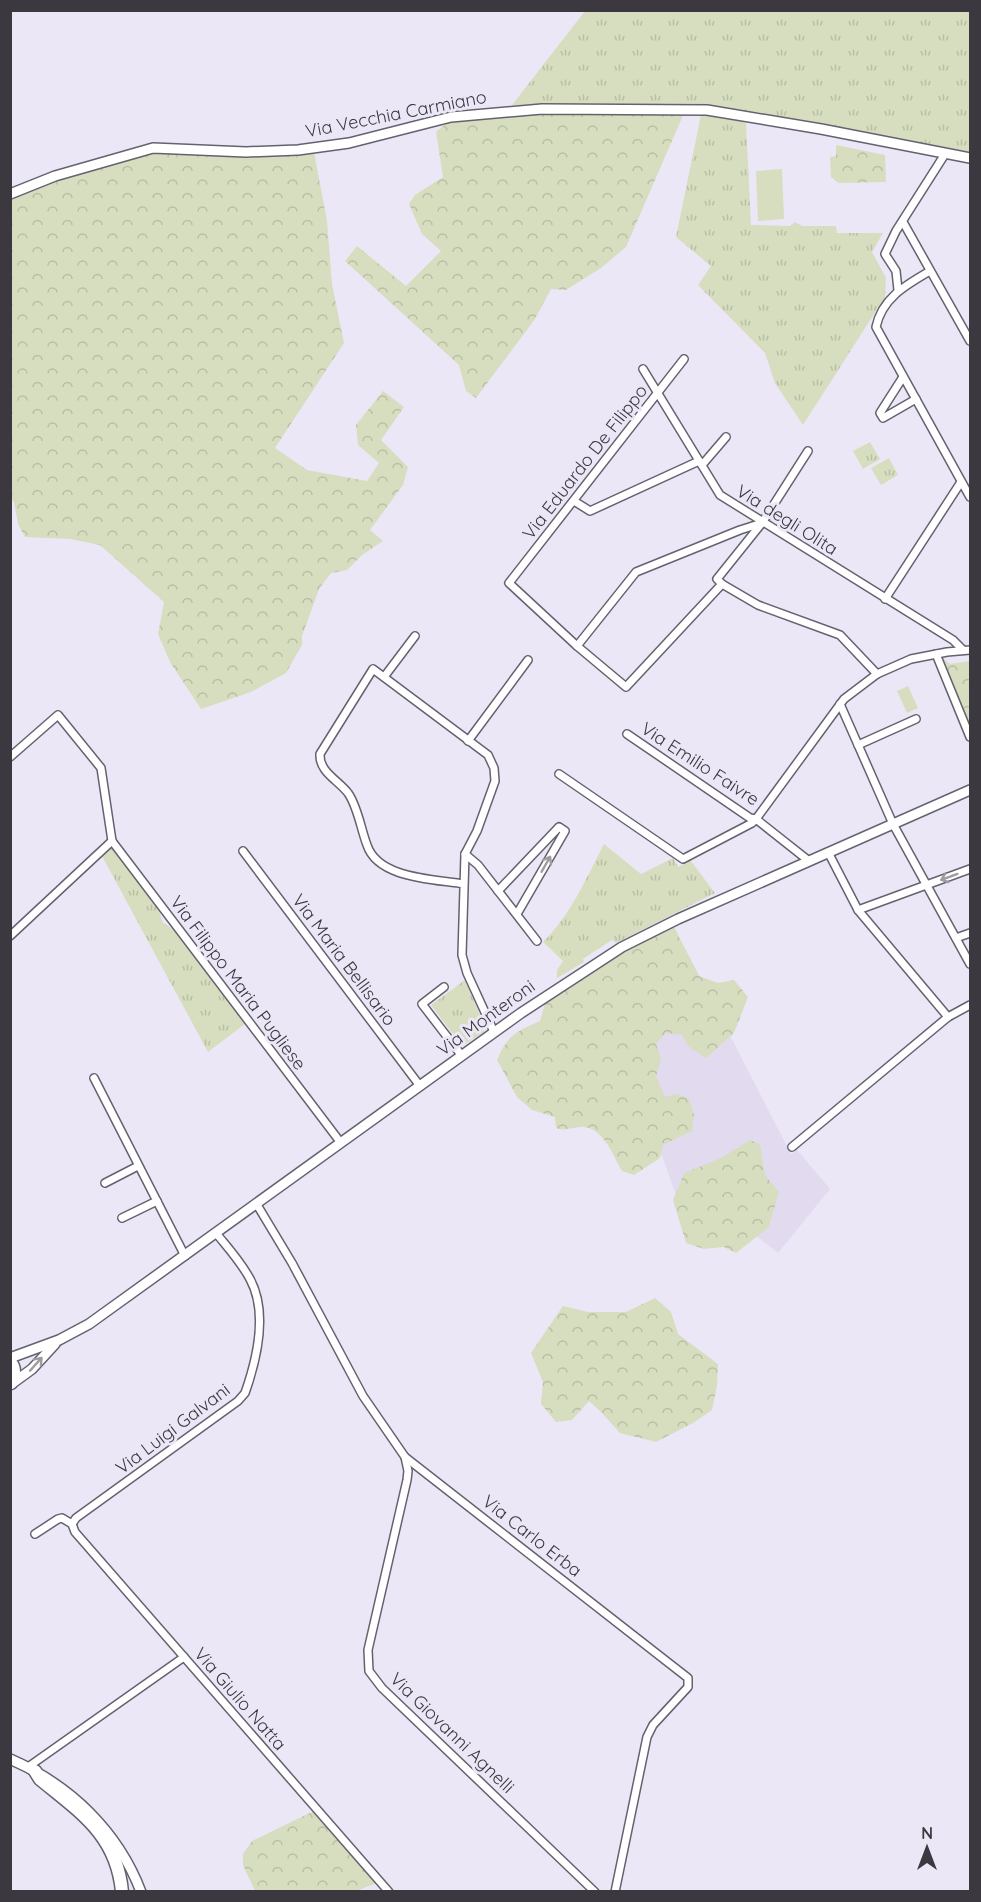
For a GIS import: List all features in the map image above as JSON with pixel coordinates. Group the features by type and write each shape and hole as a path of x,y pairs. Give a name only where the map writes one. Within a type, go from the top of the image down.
{"highway":[{"path":"32,1769 40,1779 94,1824 105,1839 117,1868 122,1892"}],"main road":[{"name":"Via Vecchia Carmiano","path":"10,194 55,177 153,148 246,152 298,150 349,143 451,117 513,110 706,110 821,129 970,158"},
{"name":"Via Monteroni","path":"11,1385 16,1369 10,1359 59,1340 89,1324 579,973 622,947 678,919 970,790"},
{"name":"Via Monteroni","path":"11,1385 32,1369 59,1340"},
{"path":"10,1759 32,1769 67,1791 99,1822 127,1860 141,1892"}],"street":[{"path":"898,290 896,272 885,254 945,154"},
{"path":"903,222 970,341"},
{"path":"930,271 898,290 878,318 876,327 970,497"},
{"name":"Via Eduardo De Filippo","path":"577,646 509,583 684,359"},
{"name":"Via degli Olita","path":"643,369 720,495 967,650"},
{"path":"903,377 880,413 883,418 915,399"},
{"path":"574,501 590,512 701,463 726,437"},
{"path":"808,451 762,523 717,579 758,605 840,635 877,674"},
{"path":"885,598 961,482"},
{"path":"722,584 626,687 577,646 636,572 762,523"},
{"path":"384,677 415,636"},
{"path":"559,774 683,859 752,823 844,699 877,674 911,659 967,650"},
{"path":"936,654 970,737"},
{"path":"468,741 528,660"},
{"path":"464,884 388,870 377,861 369,851 349,795 323,768 319,760 320,753 373,669 488,756 494,768 495,781 477,831 465,854 462,955 467,974 494,1032"},
{"path":"840,704 893,824 970,964"},
{"path":"10,758 58,715 101,768 112,841 10,936"},
{"path":"858,745 916,719"},
{"name":"Via Emilio Faivre","path":"627,734 750,818 756,819 809,861"},
{"path":"498,891 559,827 565,831 517,914"},
{"name":"Via Filippo Maria Pugliese","path":"112,841 341,1143"},
{"name":"Via Maria Bellisario","path":"243,851 420,1086"},
{"path":"828,852 858,910 948,1017"},
{"path":"465,854 478,865 537,941"},
{"path":"858,910 970,869"},
{"path":"956,938 970,933"},
{"path":"444,987 422,1004 462,1056"},
{"path":"792,1147 948,1017 970,1005"},
{"path":"94,1078 185,1256"},
{"path":"105,1183 138,1166"},
{"path":"122,1218 156,1201"},
{"name":"Via Carlo Erba","path":"256,1203 292,1263 363,1396 405,1457 688,1678 688,1687 653,1725 646,1737 615,1892"},
{"name":"Via Luigi Galvani","path":"72,1524 76,1518 238,1401 245,1393 259,1330 258,1304 250,1279 216,1233"},
{"name":"Via Giovanni Agnelli","path":"405,1457 407,1480 368,1650 369,1671 382,1688 595,1892"},
{"path":"35,1534 58,1519 62,1518 72,1524"},
{"name":"Via Giulio Natta","path":"72,1524 75,1532 389,1892"},
{"path":"32,1769 184,1657"}],"shaded area":[{"path":"674,927 791,1154 797,1150 830,1189 778,1253 727,1213 684,1218 659,1147 598,1010 632,947"}],"green space":[{"path":"585,11 970,11 970,152 703,105 512,105"},
{"path":"512,113 684,113 626,247 601,268 566,290 551,289 535,319 476,398 466,391 459,365 345,261 357,246 406,286 441,251 422,234 409,204 415,195 443,177 436,132 452,119"},
{"path":"701,115 737,119 746,123 751,225 790,226 795,222 802,226 836,226 837,233 883,233 872,252 886,278 885,297 803,425 775,383 765,353 698,285 711,266 676,237"},
{"path":"836,145 885,155 886,182 839,183 831,177 830,157 836,156"},
{"path":"153,151 314,152 327,221 332,284 344,343 275,448 307,470 367,481 379,463 358,445 356,425 383,391 404,407 381,440 408,467 403,485 370,530 383,541 362,555 347,570 331,573 319,589 302,636 302,645 286,673 251,692 201,709 170,662 158,634 164,602 100,545 70,539 25,537 18,524 14,502 10,498 10,196 59,178"},
{"path":"782,169 784,219 758,221 756,171"},
{"path":"870,442 880,459 863,469 853,451"},
{"path":"889,458 898,475 881,485 871,468"},
{"path":"943,658 950,664 970,661 970,725"},
{"path":"908,686 918,708 907,713 897,691"},
{"path":"604,844 641,874 673,858 678,867 690,860 715,893 616,943 612,940 583,959 584,962 557,978 557,970 563,961 543,942 570,908"},
{"path":"110,848 115,850 158,909 163,923 174,930 245,1024 208,1052 102,856"},
{"path":"674,927 699,976 718,983 734,980 748,997 734,1033 706,1058 688,1046 682,1035 666,1033 656,1044 661,1059 656,1076 665,1097 678,1094 689,1099 694,1115 692,1131 663,1145 660,1158 634,1175 622,1171 607,1144 597,1132 583,1127 556,1128 555,1117 532,1110 517,1097 497,1060 509,1039 540,1021 545,1004 632,947"},
{"path":"465,980 481,1018 484,1032 462,1046 431,1005"},
{"path":"750,1140 760,1144 765,1175 779,1192 769,1227 736,1253 724,1247 704,1249 686,1243 673,1200 684,1173 721,1158"},
{"path":"655,1298 671,1312 678,1334 718,1364 717,1386 712,1410 693,1423 656,1442 620,1433 589,1401 572,1420 556,1422 541,1404 543,1382 531,1353 563,1306 588,1312 626,1312"},
{"path":"314,1811 377,1883 356,1891 255,1891 243,1865 243,1854 252,1841"}]}
